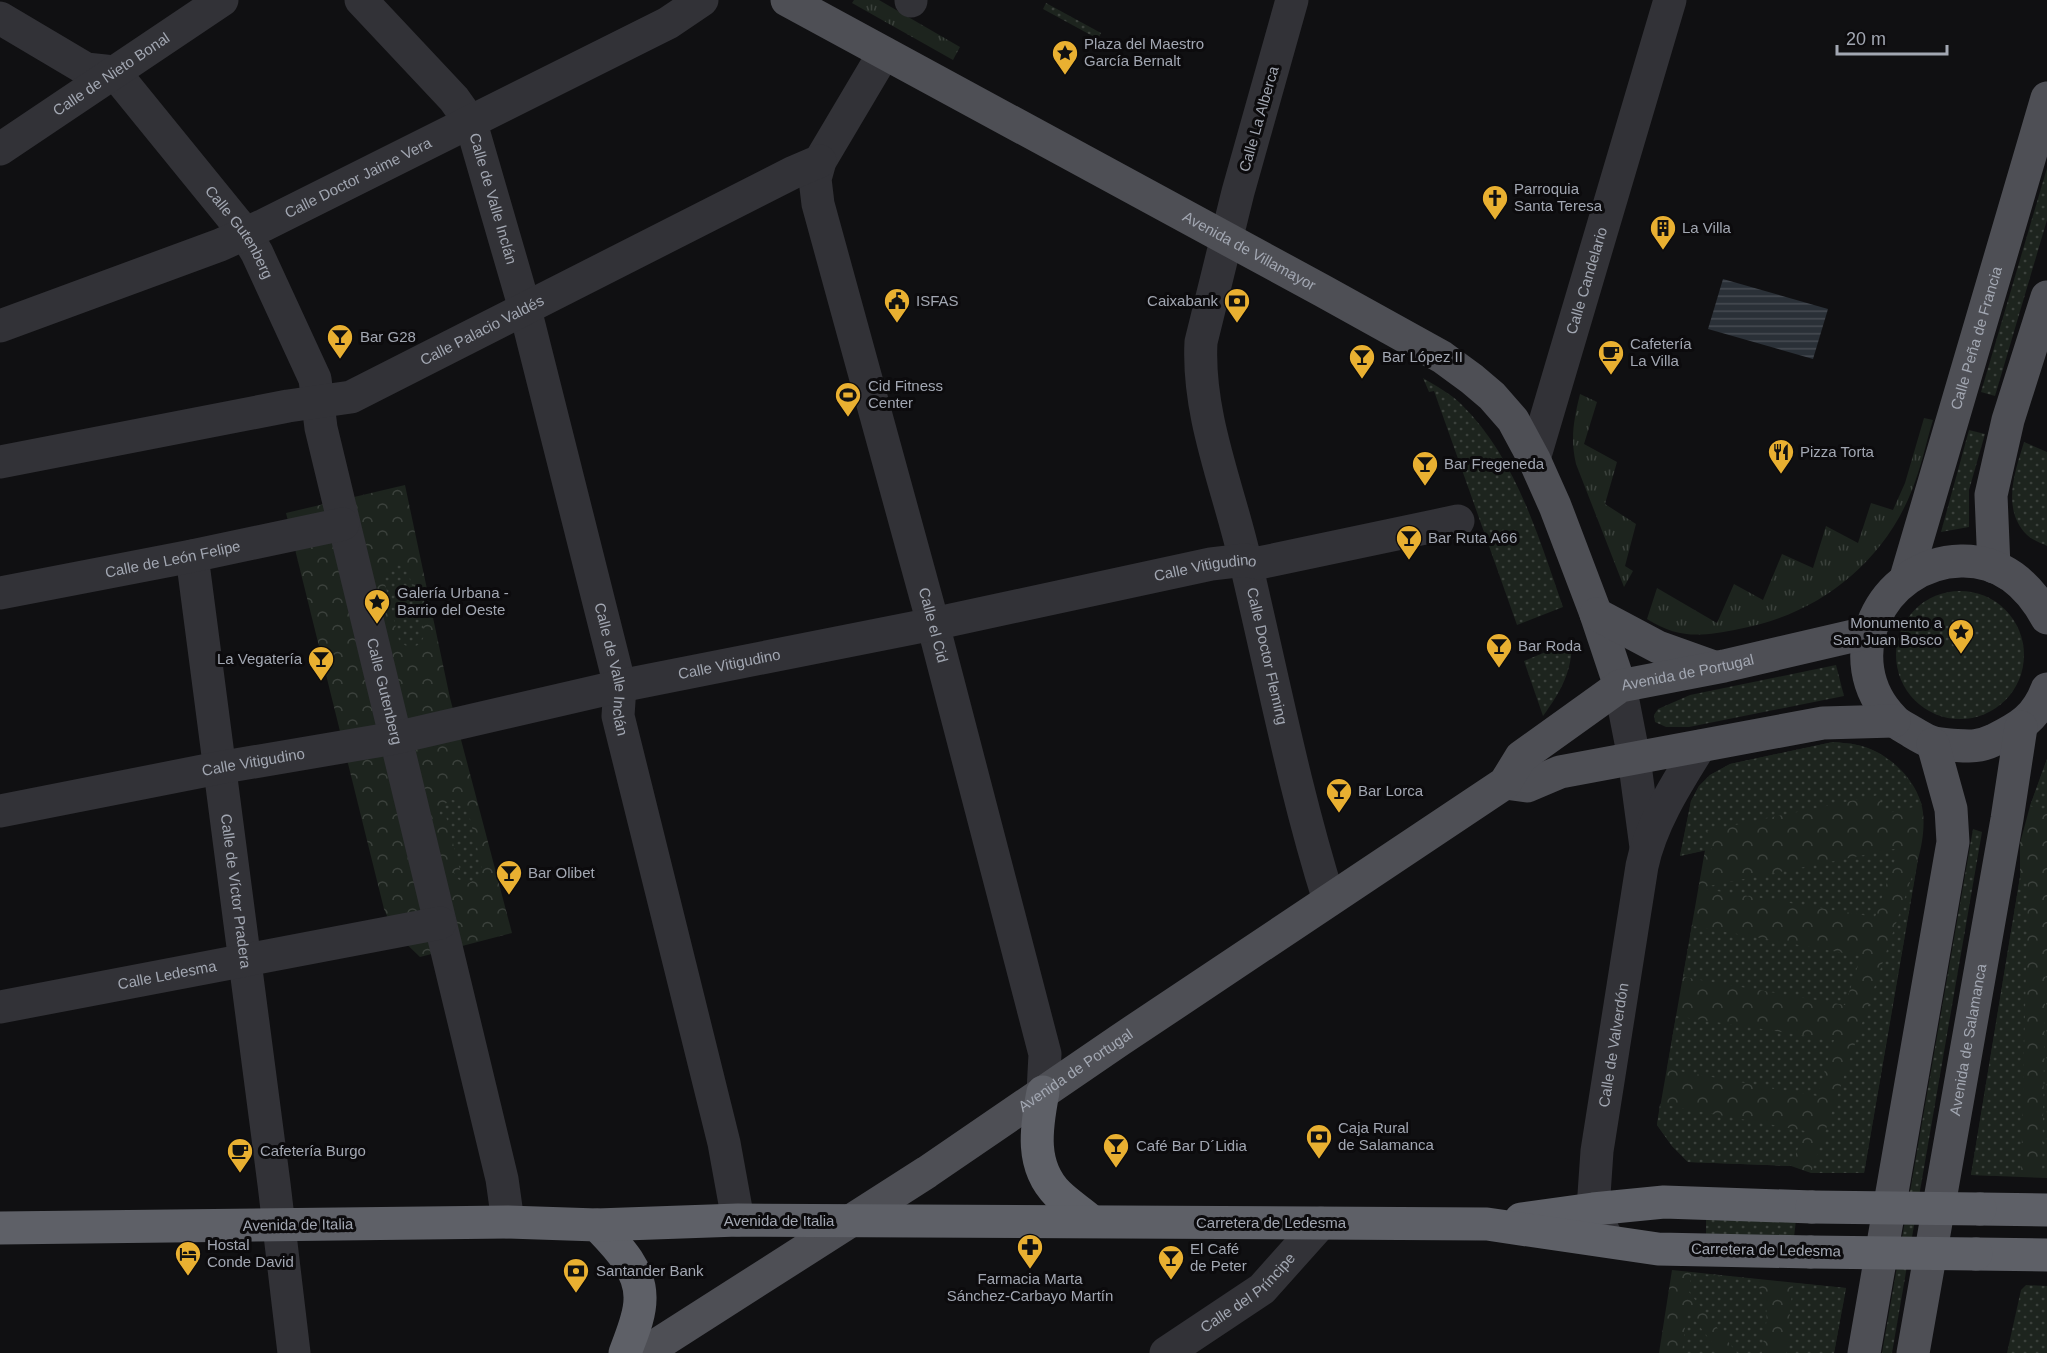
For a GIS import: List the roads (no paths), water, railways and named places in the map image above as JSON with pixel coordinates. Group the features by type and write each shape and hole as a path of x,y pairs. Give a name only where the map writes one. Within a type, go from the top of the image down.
{"highway":[{"path":"1043,1092 1036,1134 1039,1164 1047,1180 1058,1194 1092,1221"},
{"name":"Carretera de Ledesma","path":"1487,1224 1593,1209 1664,1202 1812,1207 2047,1210"},
{"name":"Avenida de Italia","path":"0,1228 508,1222 597,1225 738,1220 854,1221"},
{"name":"Carretera de Ledesma","path":"854,1221 1487,1224 1658,1249 2047,1256"},
{"path":"597,1225 618,1248 638,1281 640,1300 636,1323 625,1353"}],"main road":[{"name":"Avenida de Villamayor","path":"787,0 1227,238 1449,362 1492,396 1513,420 1555,506 1596,614 1620,686"},
{"name":"Calle Peña de Francia","path":"1906,578 2047,98"},
{"path":"2047,297 2008,420 1991,495 2020,575 2047,618"},
{"path":"2020,575 1972,561 1948,562 1926,567 1906,578 1890,593 1878,612 1870,632 1867,656 1870,680 1880,702 1894,721 1933,744 1979,747 2021,727 2042,702 2047,688"},
{"path":"1596,614 1658,647 1716,667"},
{"name":"Avenida de Portugal","path":"644,1353 854,1221 1504,783 1521,757 1620,686 1870,632"},
{"path":"1504,783 1527,786 1560,772 1823,723 1894,721"},
{"name":"Avenida de Salamanca","path":"1913,1353 2007,819 2021,727"},
{"path":"1864,1353 1953,842 1951,809 1933,744"}],"street":[{"name":"Calle de Nieto Bonal","path":"0,149 222,0"},
{"name":"Calle de Valle Inclán","path":"361,0 454,99 471,123 525,309 620,686 618,716 724,1143 738,1220"},
{"name":"Calle Doctor Jaime Vera","path":"0,326 219,245 245,233 471,123 668,23 702,0"},
{"name":"Calle La Alberca","path":"1227,238 1292,0"},
{"name":"Calle Candelario","path":"1534,459 1670,0"},
{"path":"0,18 86,69 114,72"},
{"path":"820,161 884,52"},
{"name":"Calle Gutenberg","path":"114,72 245,233 257,253 315,379 321,428 502,1179 508,1222"},
{"name":"Calle Palacio Valdés","path":"0,462 288,406 351,397 792,173 820,161"},
{"name":"Calle el Cid","path":"820,161 815,179 818,204 933,624 1045,1054 1043,1092"},
{"name":"Calle Doctor Fleming","path":"1227,238 1202,342 1200,363 1210,424 1245,560 1314,852 1329,900"},
{"name":"Calle Vitigudino","path":"0,812 218,768 395,738 620,686 933,624 1211,564 1245,560 1259,563 1458,521"},
{"name":"Calle de León Felipe","path":"0,593 343,524"},
{"name":"Calle de Víctor Pradera","path":"192,556 294,1353"},
{"name":"Calle de Valverdón","path":"1608,1242 1593,1209 1597,1151 1646,846 1634,758 1620,686"},
{"name":"Calle de Valverdón","path":"1646,846 1676,785 1700,746"},
{"name":"Calle Ledesma","path":"0,1007 440,922"},
{"name":"Calle del Príncipe","path":"1166,1353 1262,1289 1322,1223"}],"place":[{"name":"Plaza del Maestro García Bernalt","path":"1065,76"},
{"name":"Parroquia Santa Teresa","path":"1495,221"},
{"name":"La Villa","path":"1663,251"},
{"name":"ISFAS","path":"897,324"},
{"name":"Caixabank","path":"1237,324"},
{"name":"Bar G28","path":"340,360"},
{"name":"Cafetería La Villa","path":"1611,376"},
{"name":"Bar López II","path":"1362,380"},
{"name":"Cid Fitness Center","path":"848,418"},
{"name":"Pizza Torta","path":"1781,475"},
{"name":"Bar Fregeneda","path":"1425,487"},
{"name":"Bar Ruta A66","path":"1409,561"},
{"name":"Galería Urbana - Barrio del Oeste","path":"377,625"},
{"name":"Monumento a San Juan Bosco","path":"1961,655"},
{"name":"Bar Roda","path":"1499,669"},
{"name":"La Vegatería","path":"321,682"},
{"name":"Bar Lorca","path":"1339,814"},
{"name":"Bar Olibet","path":"509,896"},
{"name":"Caja Rural de Salamanca","path":"1319,1160"},
{"name":"Café Bar D´Lidia","path":"1116,1169"},
{"name":"Cafetería Burgo","path":"240,1174"},
{"name":"Farmacia Marta Sánchez-Carbayo Martín","path":"1030,1270"},
{"name":"Hostal Conde David","path":"188,1277"},
{"name":"El Café de Peter","path":"1171,1281"},
{"name":"Santander Bank","path":"576,1294"}]}
